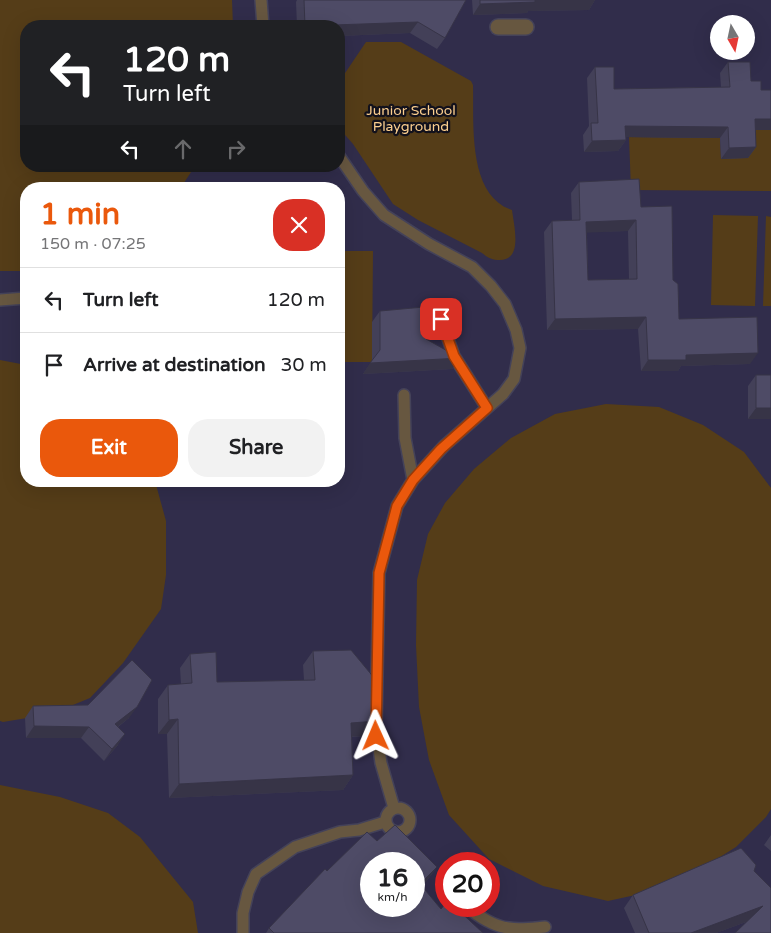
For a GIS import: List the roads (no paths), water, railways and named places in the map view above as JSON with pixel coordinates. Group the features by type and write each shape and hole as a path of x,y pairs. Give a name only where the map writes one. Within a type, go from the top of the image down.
{"street":[{"path":"498,27 526,26"}],"lane":[{"path":"261,0 263,20"},
{"path":"345,165 363,191 384,215 428,244 472,267 491,286 505,304 516,330 520,348 514,379 502,394 441,449 413,480 397,506 379,573 376,728 381,763 394,808"},
{"path":"0,300 20,298"},
{"path":"441,319 454,356 487,408"},
{"path":"404,396 405,438 413,480"},
{"path":"385,822 393,831 399,832 406,830 410,824 409,816 404,810 394,808"},
{"path":"385,822 388,813 394,808"},
{"path":"243,933 248,892 256,874 295,847 340,832 359,830 385,822"},
{"path":"483,917 508,928 542,930"}],"park label":[{"name":"Junior School Playground","path":"411,118"}]}
